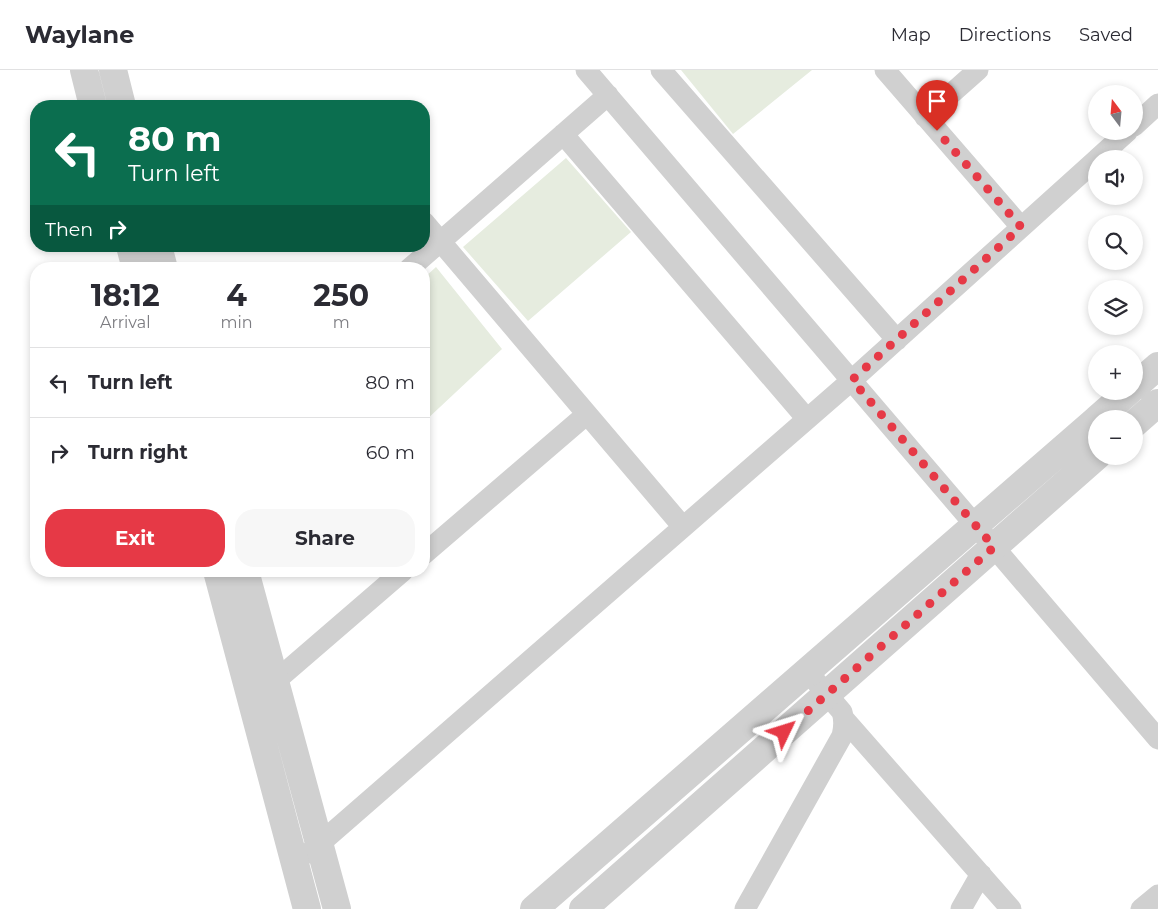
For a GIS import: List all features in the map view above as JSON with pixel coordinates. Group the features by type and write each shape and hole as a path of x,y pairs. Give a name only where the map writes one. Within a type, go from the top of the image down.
{"street":[{"path":"84,70 92,100"},
{"path":"113,70 120,100"},
{"path":"586,70 1158,739"},
{"path":"661,70 897,340"},
{"path":"885,70 1021,227"},
{"path":"925,117 978,70"},
{"path":"430,250 608,95"},
{"path":"1143,118 1158,104"},
{"path":"563,134 807,419"},
{"path":"1107,150 1118,140"},
{"path":"295,864 852,380 1088,167"},
{"path":"430,229 683,527"},
{"path":"417,262 428,252"},
{"path":"1143,379 1158,366"},
{"path":"1107,410 1119,400"},
{"path":"1143,416 1158,403"},
{"path":"430,549 587,414"},
{"path":"534,909 1088,427"},
{"path":"583,909 1088,464"},
{"path":"219,577 307,909"},
{"path":"247,577 337,909"},
{"path":"252,701 396,577"},
{"path":"745,909 842,736 844,719 842,712 807,671"},
{"path":"844,719 1012,909"},
{"path":"961,909 981,874"},
{"path":"1141,909 1158,894"}],"shaded area":[{"path":"681,70 812,70 733,134"},
{"path":"566,158 631,232 528,321 463,247"},
{"path":"436,267 502,349 430,416 430,272"}],"route":[{"path":"784,732 994,547 852,380 1021,227 937,131"}]}
